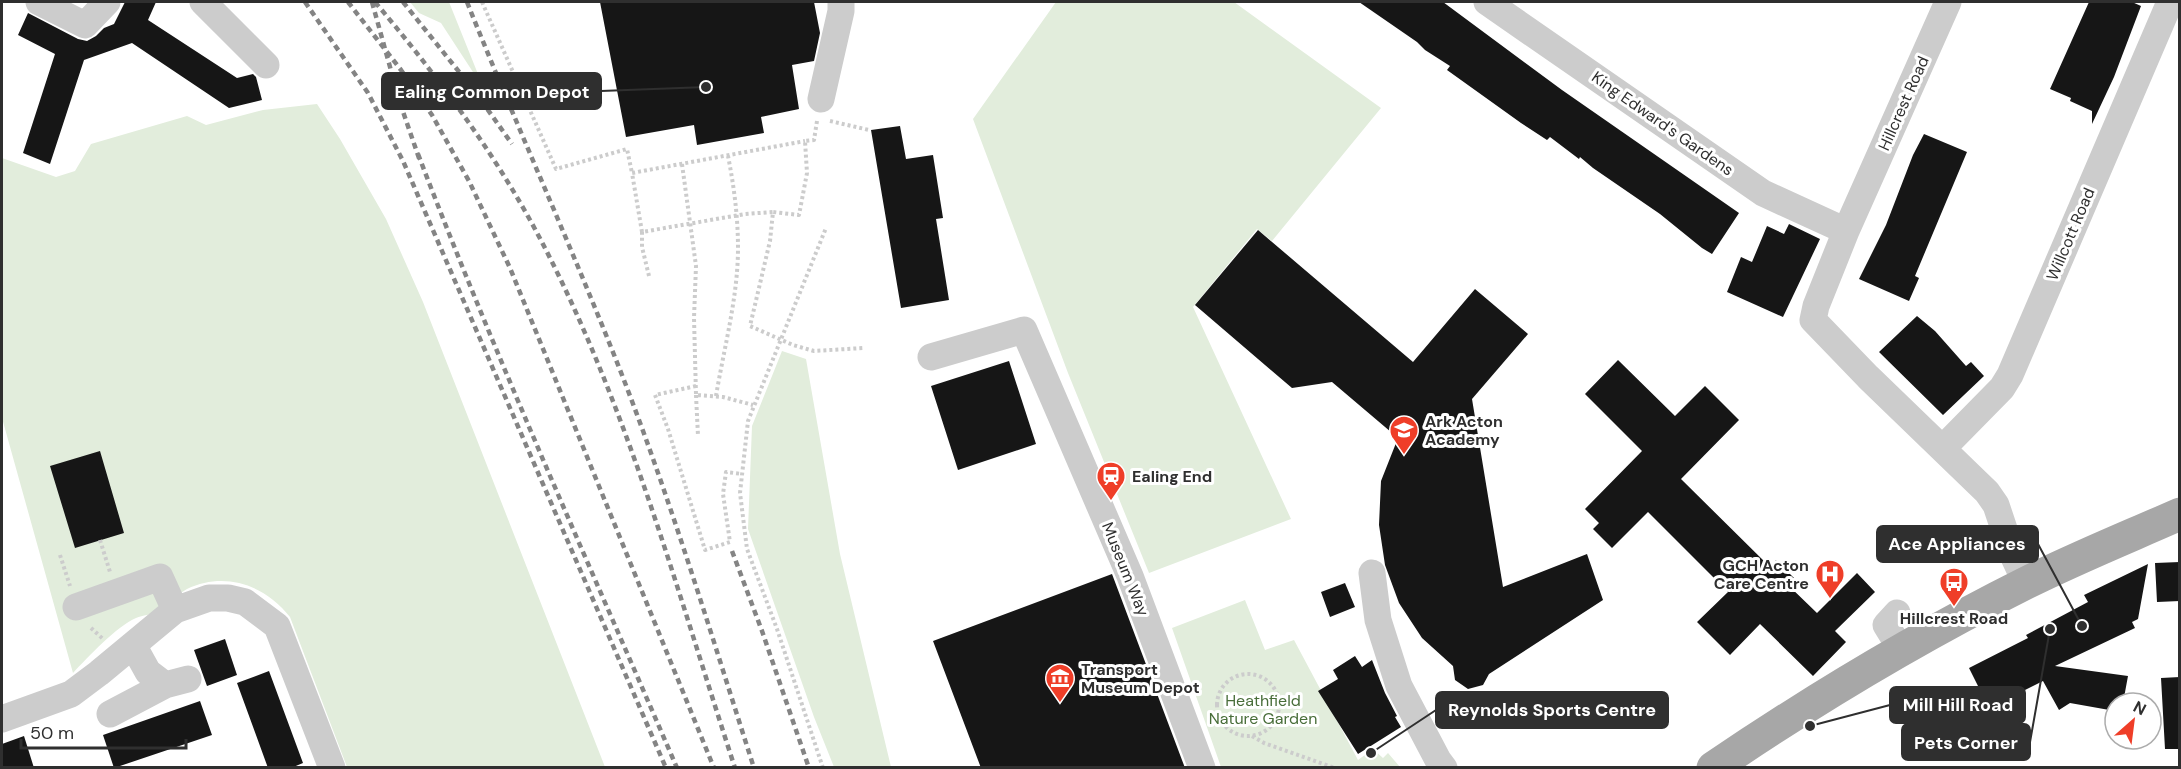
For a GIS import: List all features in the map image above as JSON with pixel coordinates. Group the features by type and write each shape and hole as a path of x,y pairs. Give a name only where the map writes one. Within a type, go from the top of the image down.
{"main road":[{"path":"1713,768 1773,727 1902,651 2026,583 2180,514"}],"street":[{"path":"39,2 85,25 107,2"},
{"path":"203,2 266,65"},
{"path":"820,108 841,2"},
{"name":"King Edward's Gardens","path":"1487,2 1763,193 1846,231"},
{"name":"Hillcrest Road","path":"1948,2 1846,231 1816,306 1813,320 1868,377 1987,492 1996,505 2012,553 2026,583"},
{"name":"Willcott Road","path":"1943,448 2002,388 2010,375 2170,2"},
{"name":"Museum Way","path":"932,357 1024,330 1130,576 1202,768"},
{"path":"1372,573 1378,620 1399,686 1444,768"},
{"path":"76,607 160,577 175,610"},
{"path":"2,719 71,694 175,610 209,598 228,598 245,602 277,626 332,768"},
{"path":"1897,613 1886,625 1902,651"},
{"path":"111,714 176,682 148,672 133,645"}],"path":[{"path":"482,2 556,169 627,149 642,232 642,248 649,276"},
{"path":"632,173 814,140 820,108 869,130"},
{"path":"642,232 773,212 800,216 807,173 805,141"},
{"path":"716,396 734,291 738,250 734,187 728,156"},
{"path":"682,164 692,224 697,288 694,318 698,436"},
{"path":"773,212 768,252 750,326 814,351 863,348"},
{"path":"823,768 777,629 747,549 741,509 748,421 826,228"},
{"path":"696,386 655,395 668,429 705,550 730,542 723,494 726,472 742,474"},
{"path":"696,395 716,396 753,405"},
{"path":"100,540 117,593"},
{"path":"60,555 76,607"},
{"path":"1251,736 1269,728 1279,711 1279,701 1270,683 1262,677 1243,674 1224,684 1219,693 1218,714 1223,724 1231,731 1241,735 1251,736 1264,743 1335,768"}],"green space":[{"path":"410,2 449,2 484,89 441,23 419,13"},
{"path":"1056,2 1234,2 1381,108 1272,241 1257,229 1193,307 1291,519 1149,573 1068,373 973,119"},
{"path":"317,104 386,219 423,302 605,767 347,767 290,617 269,597 243,584 216,581 187,589 158,611 128,622 103,642 73,673 2,418 2,158 56,177 75,171 91,144 187,116 206,125 263,110"},
{"path":"782,351 806,359 840,554 891,767 834,767 814,717 748,529 752,426"},
{"name":"Heathfield Nature Garden","path":"1245,600 1265,650 1294,640 1358,760 1373,749 1383,758 1388,753 1400,767 1221,767 1172,628"}],"building":[{"path":"125,2 156,2 148,20 237,78 253,74 256,77 262,100 229,108 132,43 84,60 50,164 23,153 55,54 18,35 28,13 78,39 87,41 104,28 114,24"},
{"path":"600,2 814,2 820,33 814,61 792,65 799,109 761,117 764,133 697,145 694,125 626,137"},
{"path":"1359,2 1443,2 1562,90 1739,213 1712,254 1580,157 1579,159 1550,137 1547,140 1521,123 1447,70 1450,66"},
{"path":"2089,2 2132,2 2141,6 2114,77 2092,124 2092,111 2050,89"},
{"path":"900,126 906,159 933,155 943,218 936,219 949,300 901,308 871,130"},
{"path":"1924,134 1967,152 1915,276 1919,278 1909,301 1859,279 1886,225 1913,155"},
{"path":"1789,224 1820,239 1783,317 1727,292 1741,257 1752,262 1767,226 1784,234"},
{"path":"1258,230 1413,362 1475,289 1528,334 1472,399 1503,587 1587,554 1603,600 1489,674 1483,685 1468,689 1455,680 1453,666 1422,638 1399,603 1385,565 1379,525 1381,481 1398,438 1332,382 1292,388 1195,305"},
{"path":"1917,316 1935,331 1966,366 1971,362 1984,376 1943,415 1879,352"},
{"path":"1618,360 1675,416 1705,386 1739,420 1681,479 1770,567 1776,560 1794,578 1787,584 1817,613 1857,573 1875,592 1835,631 1846,642 1813,676 1760,624 1730,655 1697,622 1728,592 1648,512 1612,548 1593,529 1599,523 1585,509 1642,451 1585,394"},
{"path":"1009,361 1036,444 958,470 931,386"},
{"path":"100,451 124,533 75,548 50,466"},
{"path":"2180,562 2180,601 2157,602 2155,563"},
{"path":"2148,564 2138,619 2132,622 2135,628 2055,666 2128,676 2125,691 2103,691 2103,709 2070,703 2059,710 2043,681 1989,708 1969,668 2028,638 2026,635 2088,602 2084,595"},
{"name":"Transport Museum Depot","path":"1112,574 1185,768 981,768 933,641"},
{"path":"1345,583 1355,607 1330,617 1321,592"},
{"path":"225,639 237,675 207,686 194,650"},
{"path":"1355,656 1362,667 1372,660 1401,727 1358,754 1318,691 1338,679 1333,670"},
{"path":"269,671 303,763 291,768 268,768 237,683"},
{"path":"2180,677 2180,749 2165,749 2161,678"},
{"path":"200,701 212,735 114,768 103,735"},
{"path":"24,736 34,768 2,768 2,744"}],"railway":[{"path":"305,2 368,93 403,161 666,768"},
{"path":"348,2 401,70 432,115 469,181 510,268 714,768"},
{"path":"372,2 400,103 420,161"},
{"path":"375,2 446,91 490,153 529,218 577,314 628,441 651,506 735,768"},
{"path":"403,2 476,93 512,144"},
{"path":"467,2 622,375 658,472 754,768"},
{"path":"418,154 511,385 677,768"},
{"path":"732,551 809,768"}],"place":[{"name":"Ealing Common Depot","path":"706,87"},
{"name":"Ark Acton Academy","path":"1404,456"},
{"name":"Ealing End","path":"1111,502"},
{"name":"GCH Acton Care Centre","path":"1830,600"},
{"name":"Hillcrest Road","path":"1954,608"},
{"name":"Ace Appliances","path":"2082,626"},
{"name":"Pets Corner","path":"2050,629"},
{"name":"Transport Museum Depot","path":"1060,704"},
{"name":"Mill Hill Road","path":"1810,726"},
{"name":"Reynolds Sports Centre","path":"1371,753"}]}
